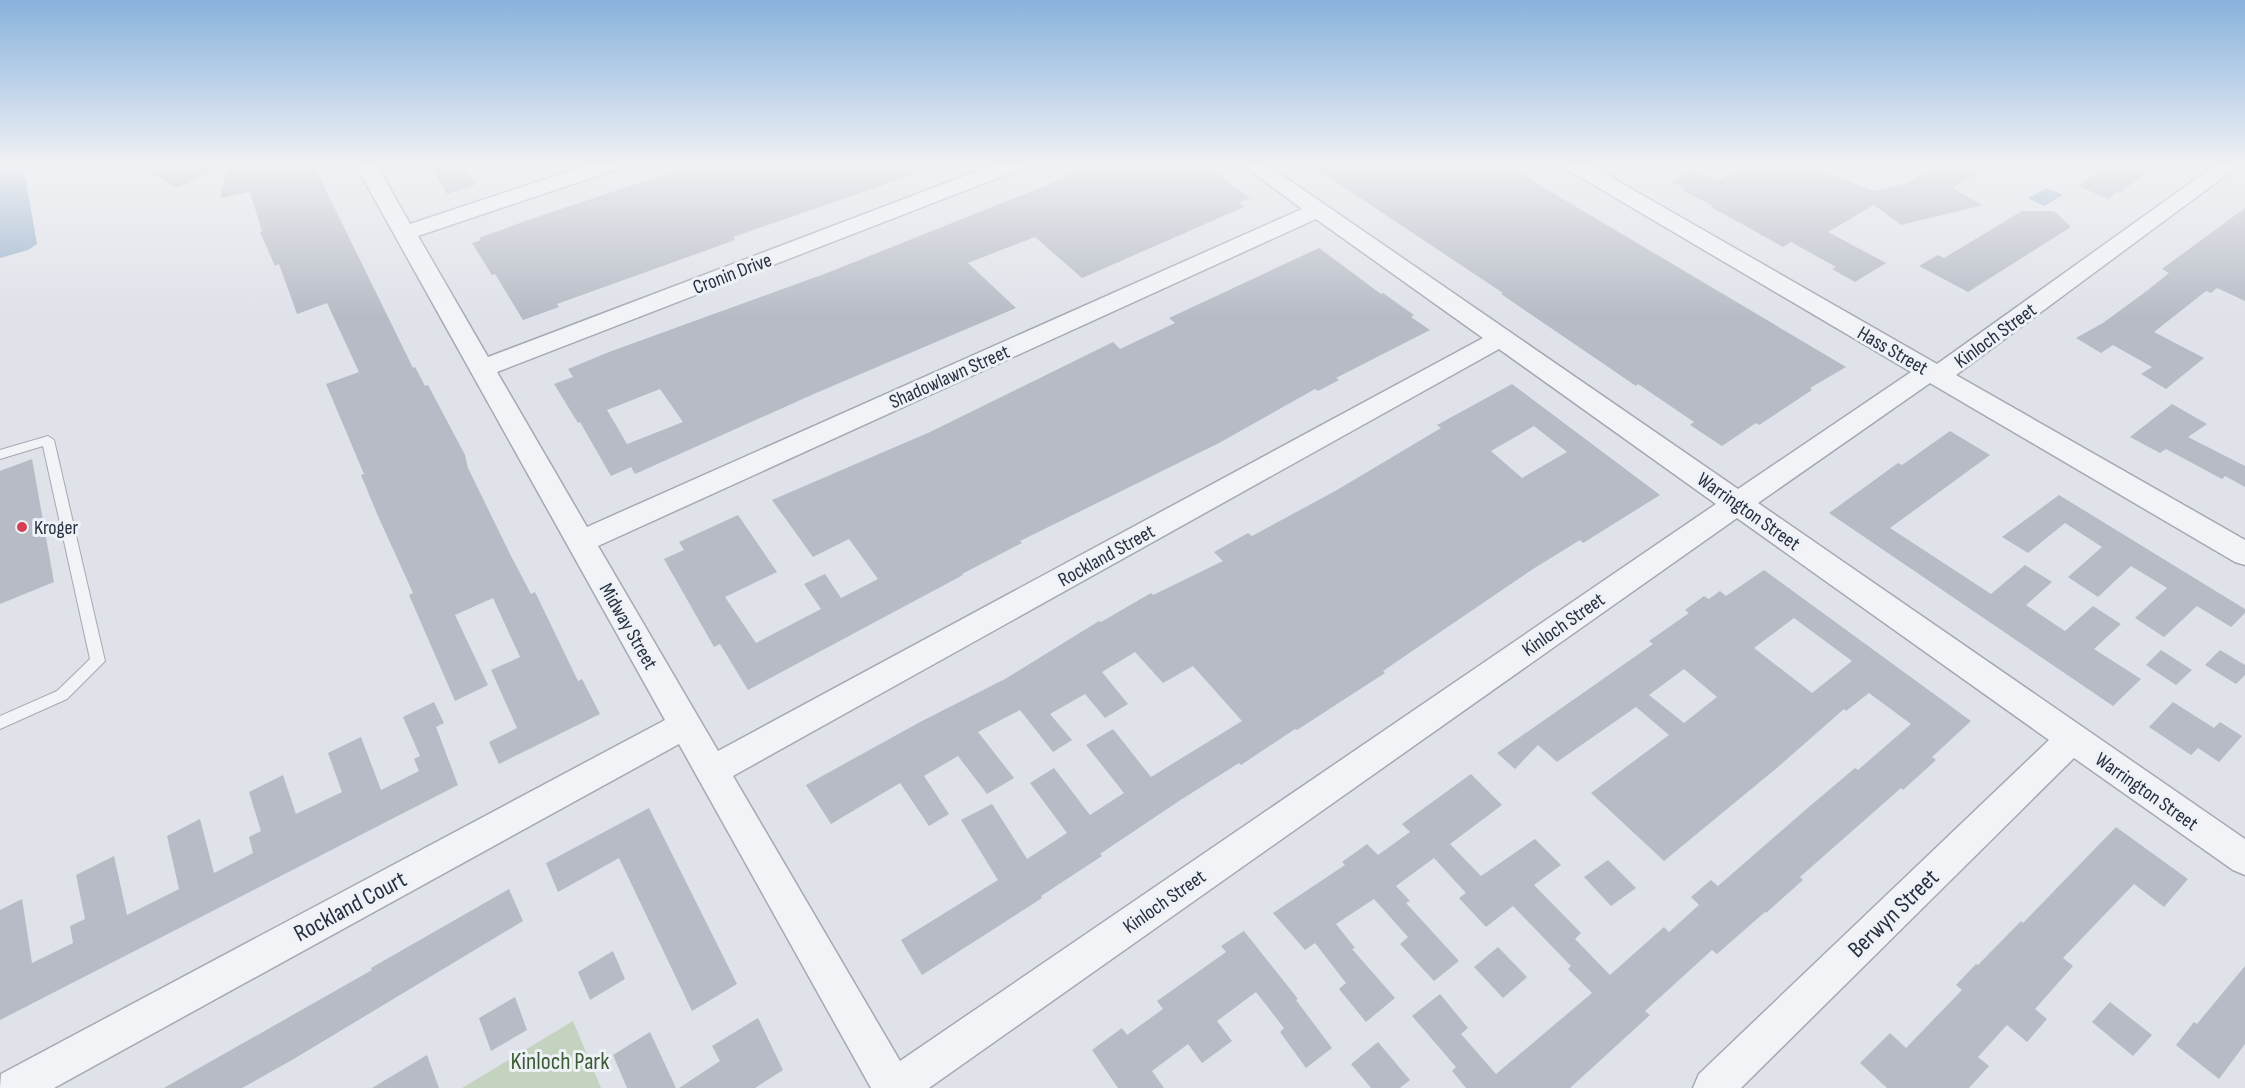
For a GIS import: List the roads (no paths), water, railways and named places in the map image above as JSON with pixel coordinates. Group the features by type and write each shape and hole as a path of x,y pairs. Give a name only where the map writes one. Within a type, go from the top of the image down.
{"street":[{"name":"Midway Street","path":"394,215 894,1088"},
{"path":"405,233 460,215"},
{"name":"Cronin Drive","path":"482,368 883,215"},
{"name":"Shadowlawn Street","path":"580,542 1307,215"},
{"name":"Warrington Street","path":"1325,215 2245,860"},
{"name":"Hass Street","path":"1660,215 2245,554"},
{"name":"Kinloch Street","path":"894,1088 1918,378 1949,369 2161,215"},
{"name":"Rockland Street","path":"711,771 1502,338"},
{"name":"Rockland Court","path":"15,1088 685,725"},
{"name":"Berwyn Street","path":"1713,1088 2072,739"}],"lane":[{"path":"0,455 48,440 98,661 62,695 0,723"}],"water":[{"path":"0,215 32,215 37,244 28,250 0,258"}],"place":[{"name":"Kroger","path":"22,527"}],"park label":[{"name":"Kinloch Park","path":"560,1061"}]}
